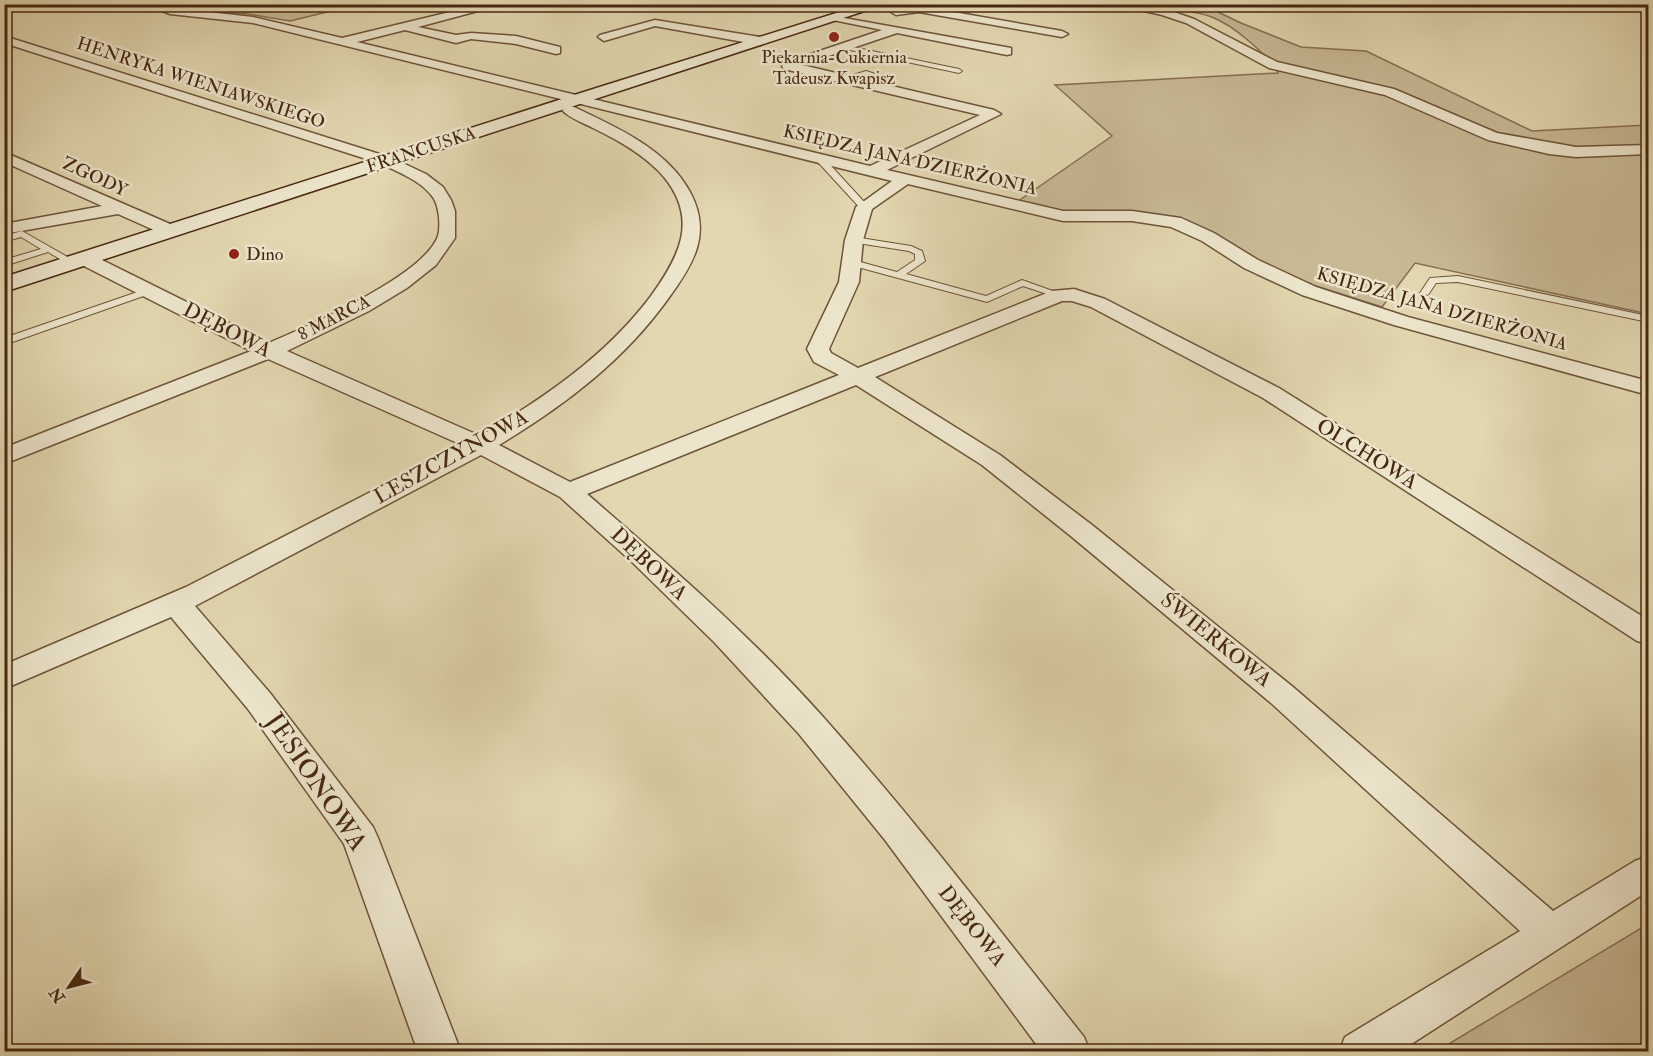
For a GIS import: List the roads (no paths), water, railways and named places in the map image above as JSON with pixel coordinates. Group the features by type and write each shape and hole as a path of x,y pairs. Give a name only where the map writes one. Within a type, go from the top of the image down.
{"street":[{"name":"KSIĘDZA JANA DZIERŻONIA","path":"148,4 170,11 253,20 567,103 819,158 1063,216 1132,216 1174,222 1209,237 1251,264 1309,291 1401,321 1648,388"},
{"path":"340,42 499,4"},
{"path":"1118,4 1164,12 1190,21 1263,61 1300,72 1389,92 1472,129 1521,144 1576,152 1648,150"},
{"path":"883,7 919,9 1062,34"},
{"name":"FRANCUSKA","path":"4,285 760,41 883,7"},
{"path":"872,171 994,114 788,66 843,47 954,15"},
{"name":"FRANCUSKA","path":"837,18 1007,51"},
{"path":"604,37 655,23 760,41"},
{"path":"405,27 456,39 471,36 516,40 556,50"},
{"name":"HENRYKA WIENIAWSKIEGO","path":"4,39 387,160"},
{"name":"LESZCZYNOWA","path":"4,678 176,603 482,445 561,394 615,352 656,307 681,266 691,240 690,216 683,196 653,156 567,103"},
{"name":"ZGODY","path":"4,156 117,209 171,231"},
{"name":"8 MARCA","path":"4,457 268,351 337,319 395,287 425,264 447,237 448,216 445,198 431,184 387,160"},
{"path":"853,263 854,240 864,207 905,179"},
{"path":"4,229 117,209"},
{"name":"DĘBOWA","path":"79,261 149,291 268,351 482,445 569,492 642,556 717,627 811,725 898,830 1069,1052"},
{"name":"ŚWIERKOWA","path":"853,263 849,282 818,350 822,357 859,377 991,460 1082,531 1282,695 1550,933"},
{"path":"569,492 1066,295"},
{"name":"OLCHOWA","path":"1066,295 1098,303 1271,393 1648,634"},
{"name":"JESIONOWA","path":"176,603 260,700 360,838 440,1052"},
{"path":"1360,1052 1648,872"}],"lane":[{"path":"843,47 959,71"},
{"path":"819,158 864,207"},
{"path":"4,239 22,234 49,249 79,261"},
{"path":"854,240 911,249 919,253 920,261 898,275"},
{"path":"4,263 49,249"},
{"path":"853,263 987,299 1022,284 1066,295"},
{"path":"1425,293 1433,280 1458,279 1648,319"},
{"path":"4,342 149,291"}],"place":[{"name":"Piekarnia-Cukiernia Tadeusz Kwapisz","path":"834,37"},
{"name":"Dino","path":"234,254"}]}
